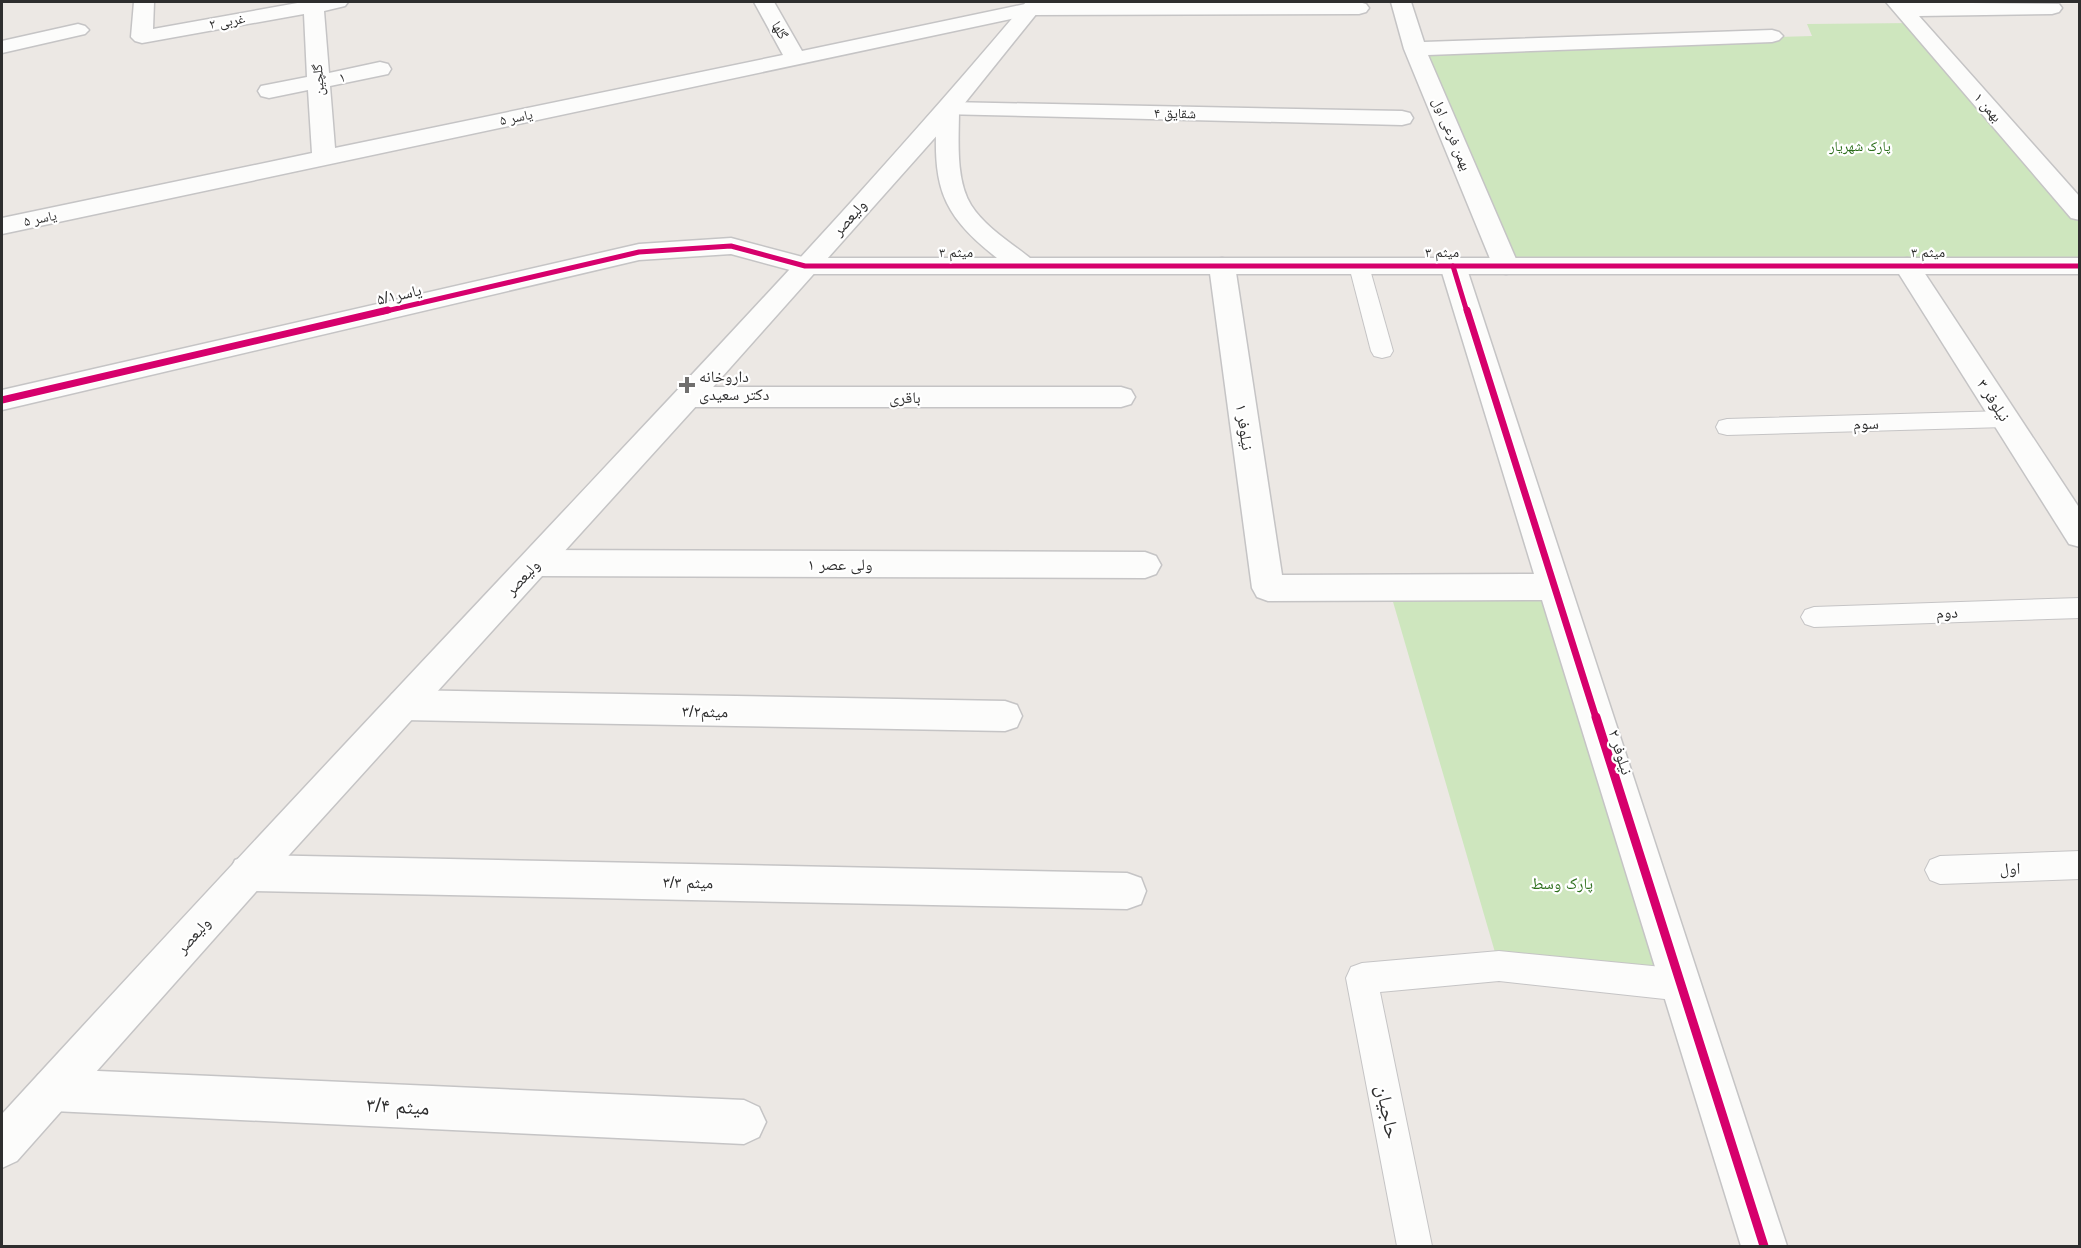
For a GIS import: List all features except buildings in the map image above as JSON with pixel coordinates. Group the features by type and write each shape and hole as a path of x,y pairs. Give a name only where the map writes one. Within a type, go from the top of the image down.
{"street":[{"name":"۲ غربی","path":"144,2 142,37 313,4 338,2"},
{"name":"گلها","path":"764,2 796,58"},
{"name":"بهمن فرعی اول","path":"1401,2 1415,49 1506,266"},
{"name":"گلچین","path":"313,4 324,158"},
{"name":"یاسر ۵","path":"2,226 796,58 1030,4 1359,8"},
{"name":"ولیعصر","path":"2,1146 248,873 536,563 948,109 1030,4"},
{"path":"1900,6 2052,8"},
{"name":"بهمن ۱","path":"1900,6 2079,213"},
{"path":"2,47 78,30"},
{"path":"1415,49 1772,36"},
{"name":"۱","path":"269,90 380,69"},
{"path":"948,109 947,159 957,205 987,238 1024,266"},
{"name":"شقایق ۴","path":"948,109 1402,118"},
{"name":"یاسر۵/۱","path":"2,400 639,252 731,246 805,266"},
{"name":"میثم ۳","path":"805,266 2079,266"},
{"name":"نیلوفر ۱","path":"1222,266 1268,588 1552,587"},
{"name":"نیلوفر ۲","path":"1453,266 1552,587 1683,985 1764,1246"},
{"name":"نیلوفر ۳","path":"1907,266 2079,535"},
{"name":"باقری","path":"688,397 1121,397"},
{"name":"ولی عصر ۱","path":"536,563 1145,565"},
{"name":"میثم۳/۲","path":"404,705 1005,716"},
{"name":"میثم ۳/۳","path":"248,873 1127,891"},
{"name":"میثم ۳/۴","path":"53,1090 744,1122"}],"lane":[{"path":"1359,266 1382,351"},
{"name":"سوم","path":"1727,427 2005,419"},
{"name":"دوم","path":"1814,617 2079,608"},
{"name":"اول","path":"1940,870 2079,866"},
{"name":"حاجیان","path":"1414,1246 1362,978 1499,966 1683,985"}],"green space":[{"name":"پارک شهریار","path":"1915,23 2079,213 2079,266 1506,266 1415,49 1812,36 1807,24"},
{"name":"پارک وسط","path":"1552,587 1683,985 1499,966 1389,588"}],"cycle path":[{"path":"2,400 639,252 731,246 805,266 2080,266"},
{"path":"1453,266 1764,1246"}],"place":[{"name":"داروخانه دکتر سعیدی","path":"687,385"}]}
